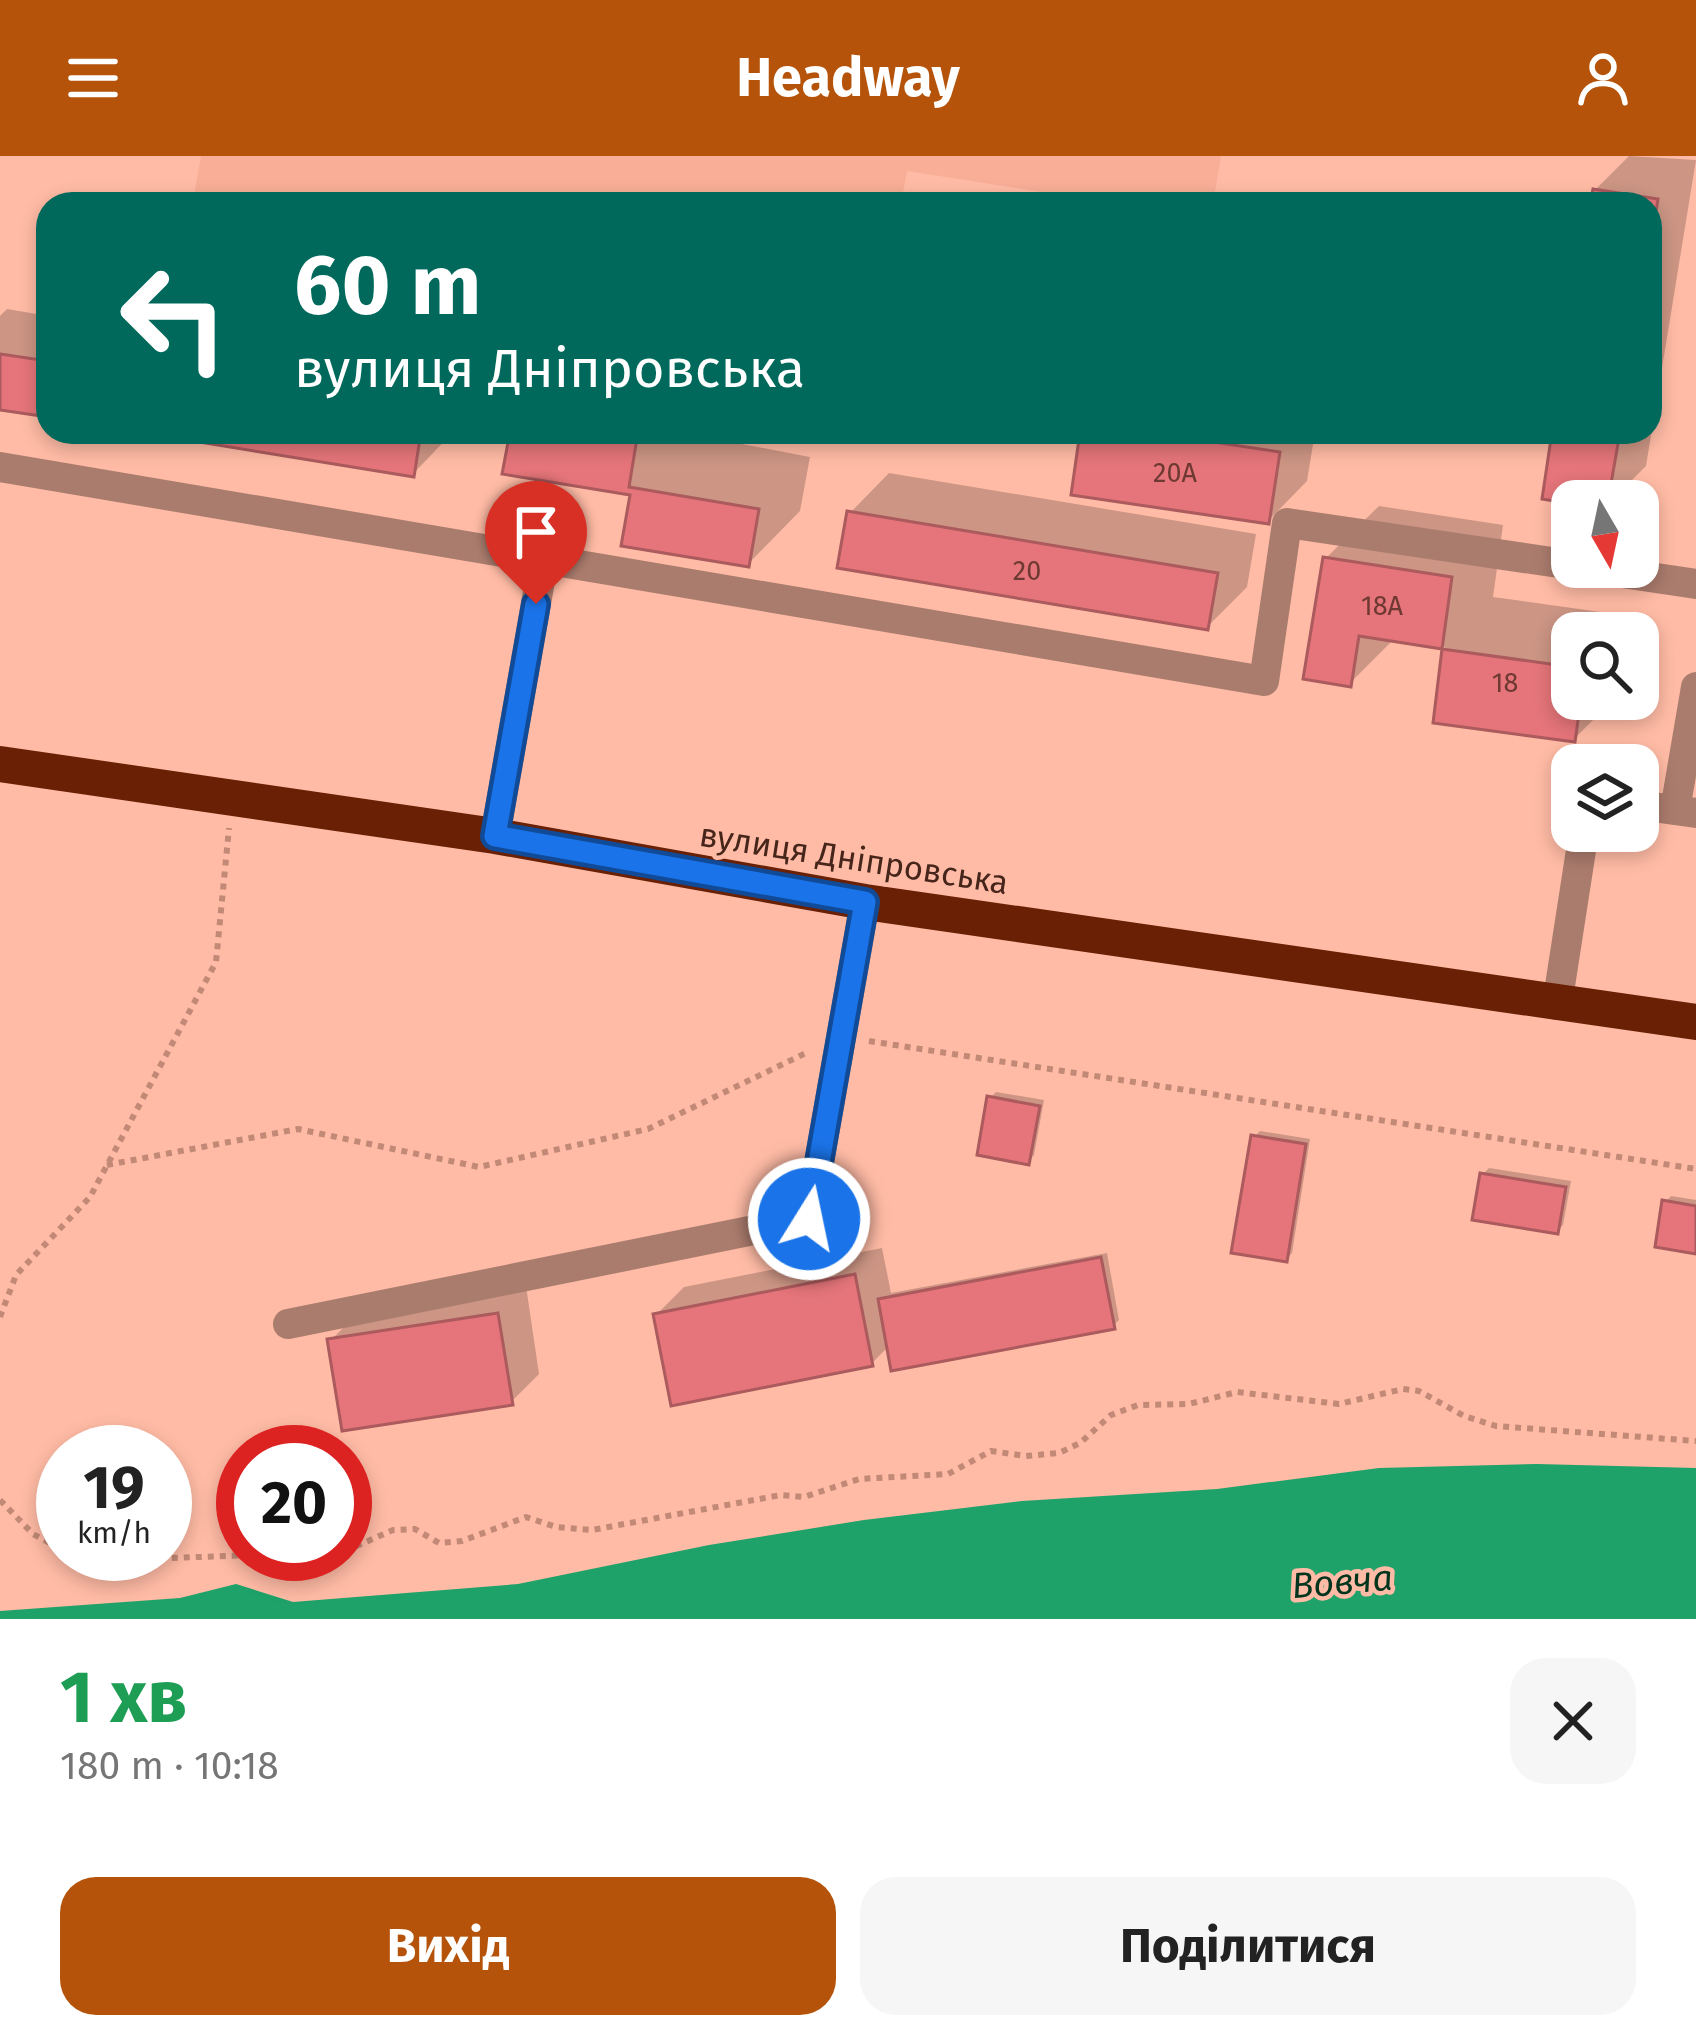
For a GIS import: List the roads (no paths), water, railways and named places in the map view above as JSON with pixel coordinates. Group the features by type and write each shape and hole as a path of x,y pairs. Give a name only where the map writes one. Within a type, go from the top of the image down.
{"highway":[{"name":"вулиця Дніпровська","path":"0,764 495,836 865,902 1696,1022"}],"lane":[{"path":"0,467 1264,681 1287,523 1551,563"},
{"path":"495,836 544,558"},
{"path":"1659,578 1696,584"},
{"path":"1686,812 1696,687"},
{"path":"1557,1004 1581,852"},
{"path":"288,1324 809,1219 865,902"}],"water":[{"name":"Вовча","path":"1537,1464 1696,1468 1696,1619 0,1619 0,1611 180,1598 236,1584 293,1602 518,1584 709,1545 1022,1501 1217,1489 1379,1468"}]}
